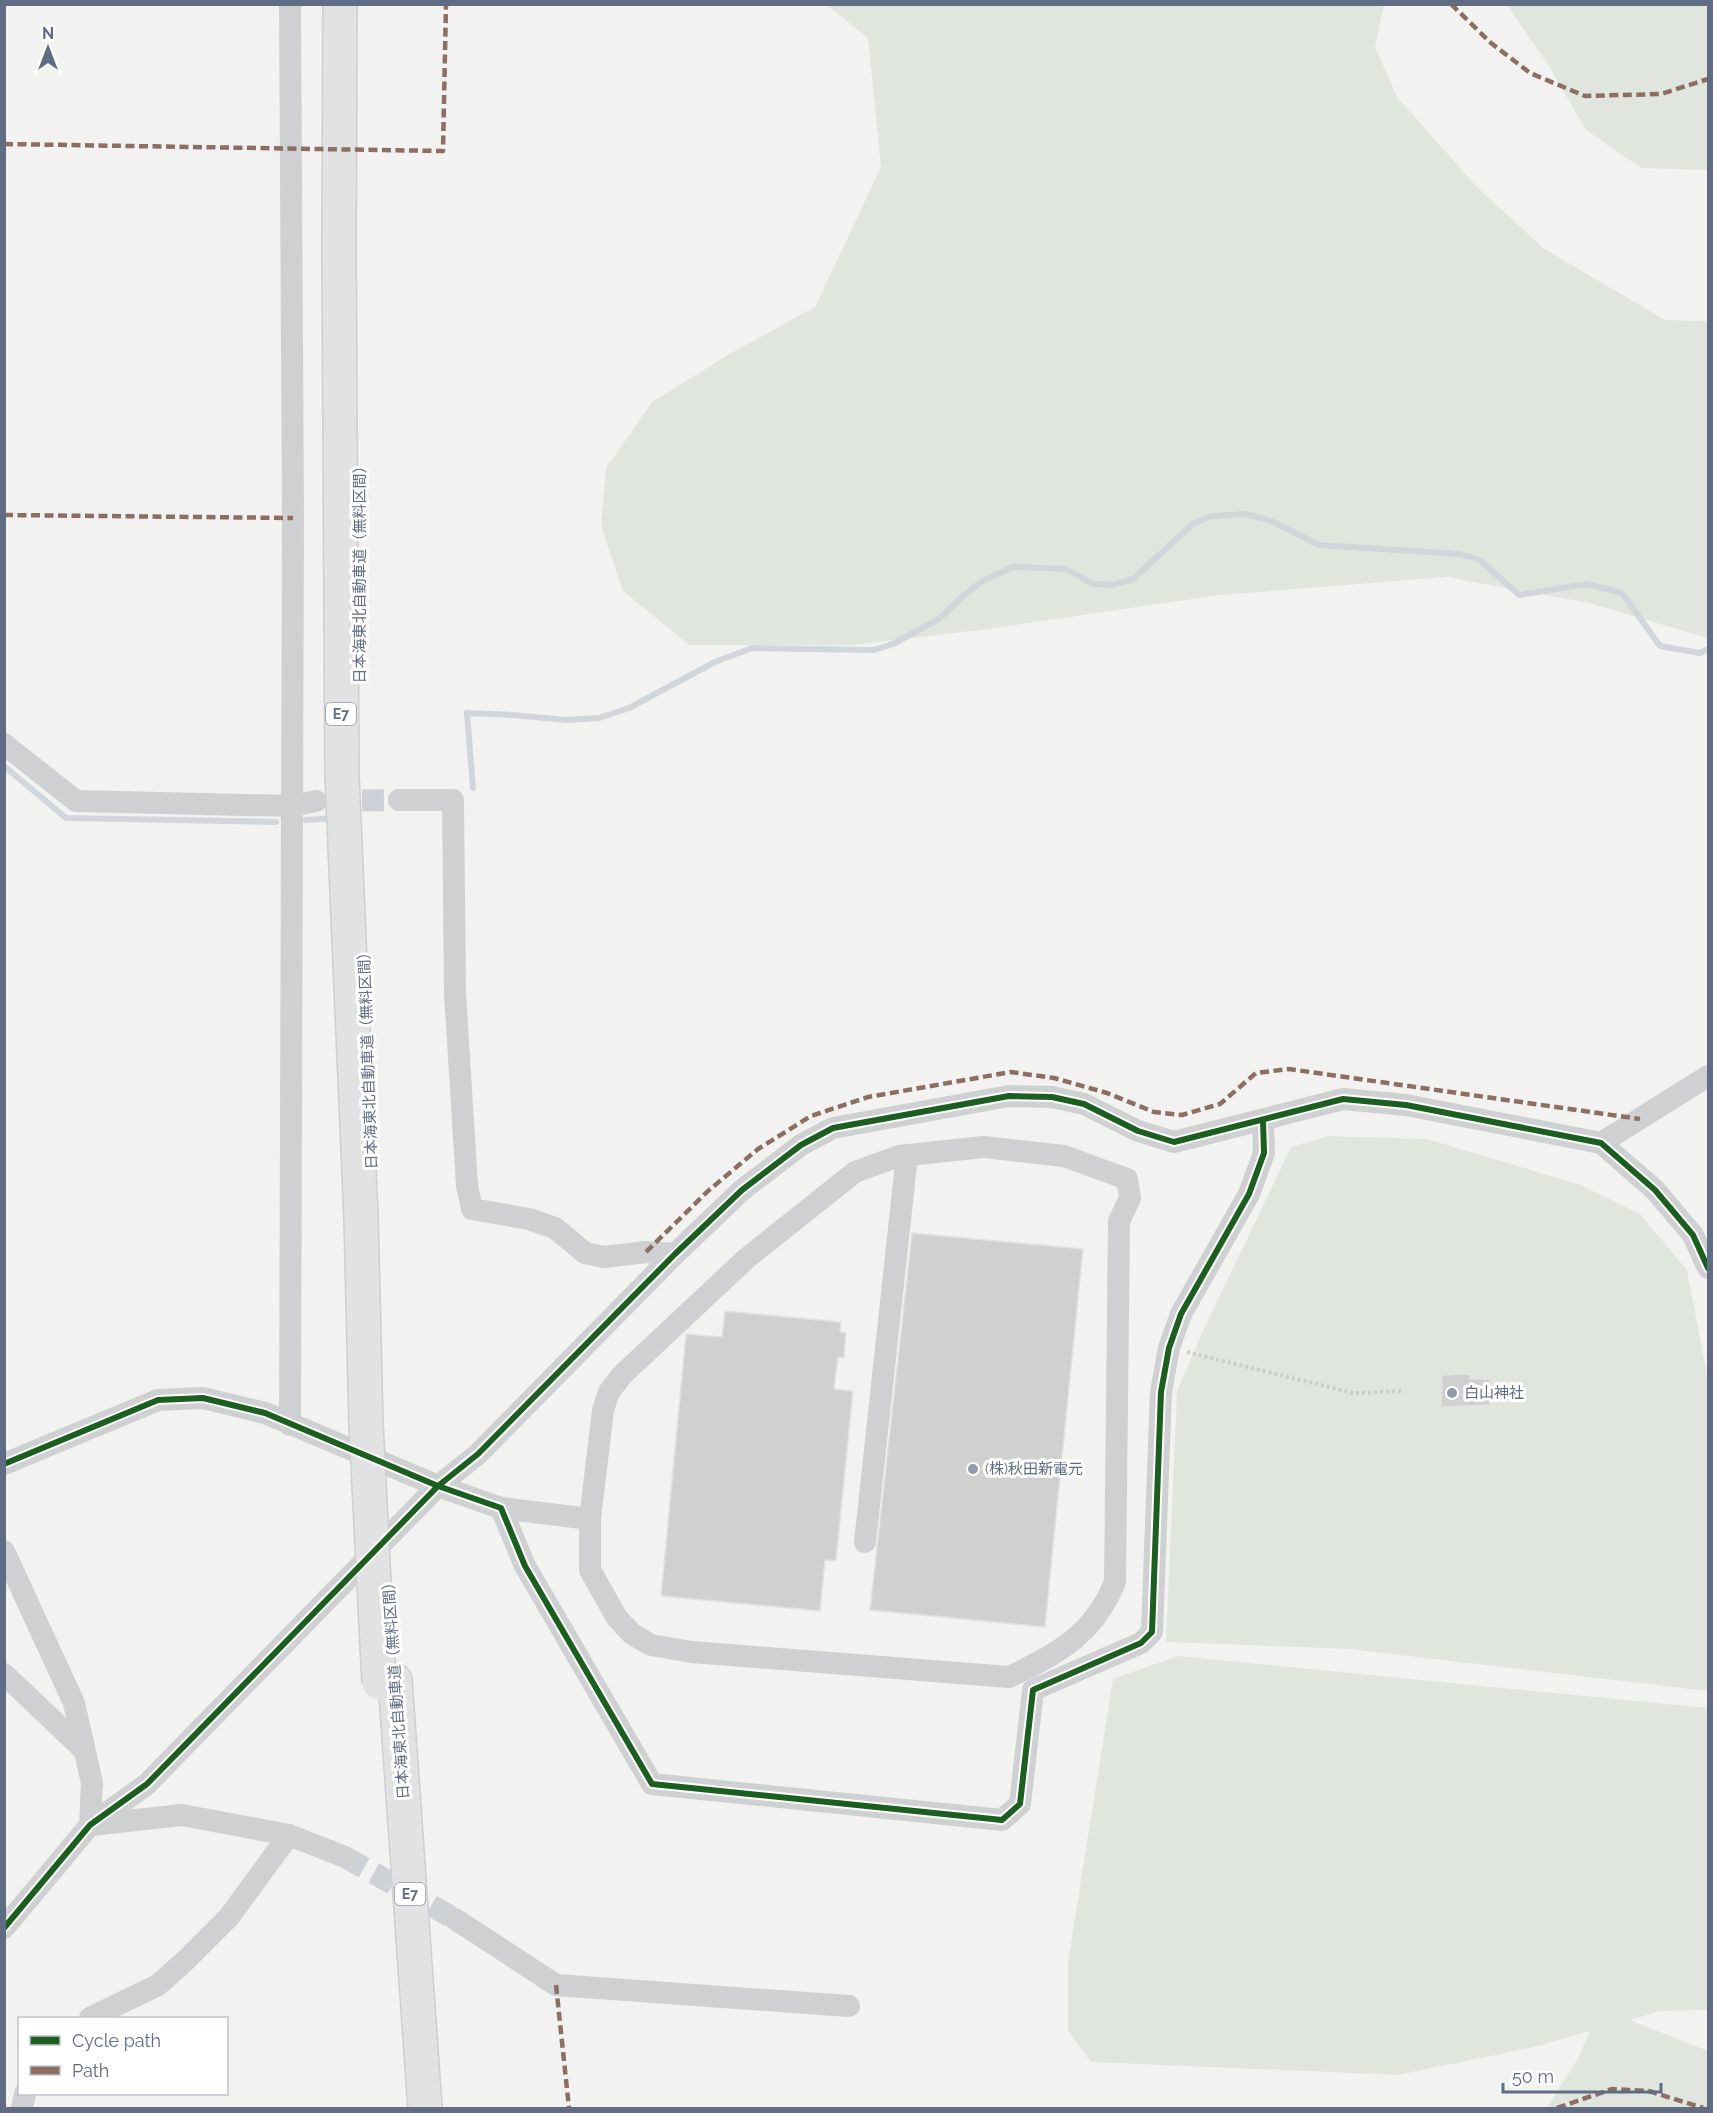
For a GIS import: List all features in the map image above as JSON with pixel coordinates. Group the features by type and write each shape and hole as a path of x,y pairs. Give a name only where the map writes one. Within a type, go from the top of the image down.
{"highway":[{"name":"日本海東北自動車道（無料区間）","path":"340,4 342,776 360,1217 387,1682 405,2109"},
{"name":"日本海東北自動車道（無料区間）","path":"362,4 358,525 372,1423"},
{"name":"日本海東北自動車道（無料区間）","path":"387,1682 425,2109"}],"street":[{"path":"290,4 293,506 290,1425"},
{"path":"4,744 76,801 292,806 316,801"},
{"path":"399,800 453,800 455,994 467,1185 472,1209 529,1219 555,1228 585,1253 604,1257 646,1252 675,1254"},
{"path":"1601,1143 1708,1076"},
{"path":"4,1928 90,1826 147,1784 438,1486 478,1454 675,1254 742,1190 801,1145 833,1128 1009,1096 1052,1097 1084,1104 1138,1131 1174,1142 1343,1099 1406,1105 1601,1143 1655,1190 1693,1235 1708,1268"},
{"path":"501,1508 525,1566 652,1784 1002,1820 1020,1804 1034,1690 1141,1643 1152,1632 1161,1392 1169,1348 1181,1314 1249,1194 1264,1153 1263,1120"},
{"path":"984,1147 1064,1156 1127,1179 1130,1198 1119,1221 1115,1582 1108,1600 1082,1634 1045,1661 1009,1677 692,1652 651,1645 632,1634 617,1618 590,1570 590,1519 603,1410 609,1392 622,1376 747,1258 855,1172 899,1156 984,1147"},
{"path":"866,1542 907,1155"},
{"path":"4,1464 159,1400 202,1398 265,1413 438,1486 501,1508 590,1519"},
{"path":"4,1551 74,1703 92,1783 90,1826"},
{"path":"4,1674 83,1749"},
{"path":"90,1826 182,1815 289,1834 345,1857"},
{"path":"94,2017 158,1985 186,1960 229,1917 289,1834"},
{"path":"455,1919 556,1985 849,2006"}],"path":[{"path":"1169,1348 1353,1393 1404,1391"}],"shaded area":[{"path":"827,5 1384,5 1375,47 1397,97 1477,187 1543,248 1665,320 1708,321 1708,638 1589,603 1447,577 1221,595 980,630 853,645 689,645 623,591 601,526 606,468 652,402 731,353 815,307 881,167 868,38"},
{"path":"1507,5 1708,5 1708,170 1641,168 1586,130 1549,66"},
{"path":"1328,1136 1427,1139 1581,1185 1640,1214 1687,1270 1708,1380 1708,1691 1348,1649 1166,1642 1177,1391 1202,1333 1291,1147"},
{"path":"1178,1656 1708,1708 1708,2010 1660,2011 1630,2020 1708,2051 1708,2108 1547,2108 1577,2060 1590,2031 1539,2046 1397,2075 1091,2062 1068,2031 1068,1962 1113,1679"}],"building":[{"path":"912,1233 1083,1249 1045,1627 870,1610"},
{"path":"725,1311 841,1322 840,1332 846,1333 844,1358 838,1357 834,1389 853,1391 836,1561 825,1560 820,1611 661,1596 686,1334 722,1337"},
{"path":"1470,1374 1470,1379 1490,1379 1490,1405 1441,1407 1442,1375"}],"waterway":[{"path":"473,788 467,713 566,720 599,718 629,708 715,662 752,648 874,650 893,644 939,619 984,580 1013,567 1066,569 1093,584 1112,585 1133,579 1194,523 1212,516 1246,514 1271,521 1319,545 1460,554 1480,560 1519,595 1587,584 1622,593 1660,646 1700,653 1708,649"},
{"path":"4,766 66,818 276,822"},
{"path":"306,820 335,818"}],"tunnel":[{"path":"329,801 399,800"},
{"path":"345,1857 455,1919"}],"marked path":[{"path":"4,144 443,151 446,4"},
{"path":"1451,4 1491,43 1530,73 1585,96 1661,94 1708,79"},
{"path":"4,515 293,518"},
{"path":"646,1252 708,1191 758,1149 811,1116 868,1097 1011,1072 1054,1078 1107,1093 1154,1112 1182,1115 1220,1104 1256,1073 1289,1069 1640,1119"},
{"path":"556,1985 569,2108"},
{"path":"1557,2108 1612,2089 1649,2091 1703,2108"}],"cycle path":[{"path":"4,1928 90,1825 147,1784 438,1486 478,1454 675,1254 742,1190 801,1145 833,1128 1009,1096 1052,1097 1084,1104 1138,1131 1174,1142 1343,1099 1406,1105 1601,1143 1655,1190 1693,1235 1708,1268"},
{"path":"4,1464 158,1400 203,1398 265,1413 438,1486 501,1508 525,1566 652,1784 1002,1820 1020,1804 1033,1690 1141,1643 1152,1632 1161,1392 1169,1348 1181,1314 1249,1194 1264,1153 1263,1120"}],"place":[{"name":"白山神社","path":"1452,1393"},
{"name":"(株)秋田新電元","path":"973,1469"}]}
